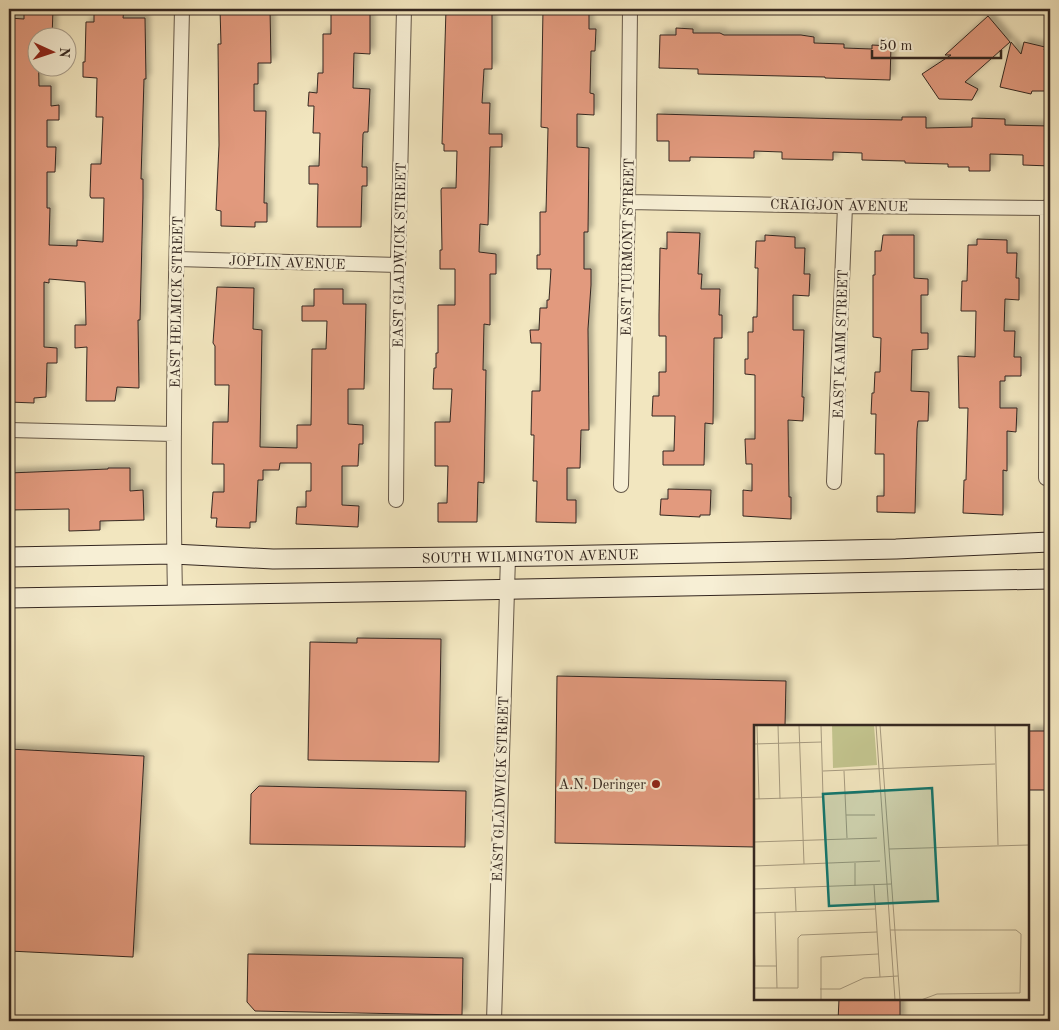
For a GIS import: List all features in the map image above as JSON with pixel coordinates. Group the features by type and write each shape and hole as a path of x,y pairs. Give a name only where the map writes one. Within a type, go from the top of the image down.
{"main road":[{"name":"SOUTH WILMINGTON AVENUE","path":"9,557 173,554 273,559 508,557 896,549 1050,542"},
{"path":"9,598 1050,579"}],"street":[{"name":"EAST HELMICK STREET","path":"175,595 173,554 174,434 182,9"},
{"name":"EAST GLADWICK STREET","path":"396,500 398,265 404,9"},
{"name":"EAST TURMONT STREET","path":"621,485 628,202 630,9"},
{"name":"CRAIGJON AVENUE","path":"628,202 1048,208"},
{"name":"EAST KAMM STREET","path":"834,482 845,206"},
{"path":"1046,478 1048,208"},
{"name":"JOPLIN AVENUE","path":"177,259 398,265"},
{"path":"9,430 174,434"},
{"name":"EAST GLADWICK STREET","path":"494,1021 508,557"}],"building":[{"path":"24,9 53,9 52,28 28,28 28,78 39,78 39,86 51,86 51,106 59,105 59,120 47,120 47,147 56,147 55,172 47,172 47,208 50,208 49,245 77,246 77,240 103,242 104,198 91,198 90,196 91,164 101,164 103,117 96,117 97,78 83,77 86,22 94,22 94,9 124,9 123,18 145,18 146,79 144,79 141,179 143,179 143,199 140,320 138,320 139,388 117,387 115,401 86,401 87,347 75,348 75,325 86,325 85,282 49,279 49,283 44,282 44,347 57,348 57,363 47,363 46,397 34,398 34,403 9,402 9,18 24,19"},
{"path":"220,9 270,9 271,63 258,63 258,84 254,84 254,111 266,111 264,203 267,203 267,222 255,222 255,227 221,226 221,211 216,210 219,145 218,44 221,44"},
{"path":"331,9 370,9 370,54 354,53 353,88 370,89 368,132 363,134 362,167 367,167 367,186 362,186 361,227 317,227 318,184 309,184 309,166 319,166 320,133 313,133 314,106 308,106 309,92 317,93 318,73 323,73 323,34 331,34"},
{"path":"446,9 492,9 492,69 484,69 482,103 490,103 489,134 502,134 502,147 490,147 488,225 480,224 479,252 496,254 496,274 490,274 490,325 484,324 483,370 486,370 484,483 478,482 477,522 438,522 438,503 447,503 448,466 435,466 435,422 450,422 452,389 433,389 436,353 438,353 438,305 455,305 455,269 440,269 440,250 442,250 441,190 442,188 456,188 457,151 444,151 444,144 442,144"},
{"path":"543,9 589,9 589,29 596,29 595,51 591,51 590,93 594,94 594,115 577,114 577,147 589,148 588,232 584,232 584,269 591,269 591,285 588,329 589,430 581,430 580,468 567,468 567,500 576,500 576,523 536,522 537,481 533,481 534,435 531,435 532,391 540,391 541,343 531,343 530,330 539,330 540,308 547,308 551,269 537,269 537,255 540,255 540,212 546,212 548,128 541,127"},
{"path":"988,16 1010,42 965,82 978,89 972,100 939,99 922,74 951,55 945,55"},
{"path":"676,28 693,29 693,33 720,33 724,35 801,35 814,37 814,43 844,44 844,48 872,49 872,45 891,46 890,80 698,74 698,69 659,68 660,35 676,35"},
{"path":"1011,42 1021,54 1024,42 1045,47 1044,50 1050,50 1050,91 1032,91 1031,94 1000,87"},
{"path":"657,114 902,120 902,117 926,117 926,128 972,127 972,118 1005,119 1005,125 1050,126 1050,166 1023,165 1023,155 990,154 990,171 969,171 969,167 948,167 948,164 862,160 862,153 833,152 833,160 782,159 782,152 754,151 754,158 690,157 690,161 669,161 669,141 657,141"},
{"path":"667,232 700,233 698,274 702,274 701,289 720,289 719,315 722,315 722,338 714,338 713,424 705,423 704,465 663,465 663,451 674,451 675,416 652,416 653,396 659,396 659,372 666,372 666,336 659,336 659,315 660,248 667,249"},
{"path":"765,235 795,237 795,248 805,248 804,274 810,274 809,296 793,295 793,330 804,330 802,397 804,397 803,421 788,420 791,519 743,516 743,490 752,491 752,464 746,464 745,439 755,439 755,375 745,374 745,359 748,359 748,332 753,332 753,317 757,317 758,268 755,268 756,241 765,241"},
{"path":"883,235 914,235 914,278 928,279 928,295 921,295 921,333 928,333 928,349 912,350 911,391 929,392 928,421 918,421 917,429 915,513 877,512 877,496 884,496 884,454 875,454 876,414 871,414 875,372 880,372 881,338 873,337 873,275 875,275 875,251 881,251"},
{"path":"977,239 1007,240 1007,253 1017,253 1016,278 1019,278 1019,300 1005,299 1004,331 1015,331 1014,357 1021,357 1021,376 1005,376 1005,381 1000,381 1000,408 1017,408 1016,432 1007,431 1007,471 1003,470 1003,515 963,513 968,408 959,408 958,356 975,357 976,311 961,311 962,281 967,281 968,245 977,245"},
{"path":"217,287 254,288 253,329 262,330 260,447 297,448 297,425 311,425 312,349 326,349 327,321 302,321 302,306 314,306 314,289 343,289 343,304 366,304 364,389 348,389 348,424 363,425 363,444 359,444 358,466 342,466 342,505 359,506 358,527 296,524 297,507 306,507 306,491 311,491 311,463 280,463 279,470 263,470 263,480 258,480 256,522 250,522 250,528 216,527 217,518 211,518 213,492 224,492 224,464 212,464 213,422 228,422 229,385 215,385 215,346 213,343"},
{"path":"130,468 130,491 143,490 144,520 100,521 100,530 69,531 69,509 9,510 9,473"},
{"path":"668,489 711,490 710,515 700,515 700,517 660,515 661,499 668,499"},
{"path":"357,638 441,639 439,762 308,760 310,642 357,643"},
{"name":"A.N. Deringer","path":"557,676 786,681 785,725 754,725 754,847 555,843"},
{"path":"1029,731 1050,731 1050,790 1029,790"},
{"path":"9,749 144,756 133,957 9,951"},
{"path":"259,786 466,791 465,847 250,844 251,794"},
{"path":"248,954 463,958 462,1015 255,1011 247,1002"},
{"path":"839,1000 900,1000 900,1021 838,1021"}],"place":[{"name":"A.N. Deringer","path":"656,784"}]}
